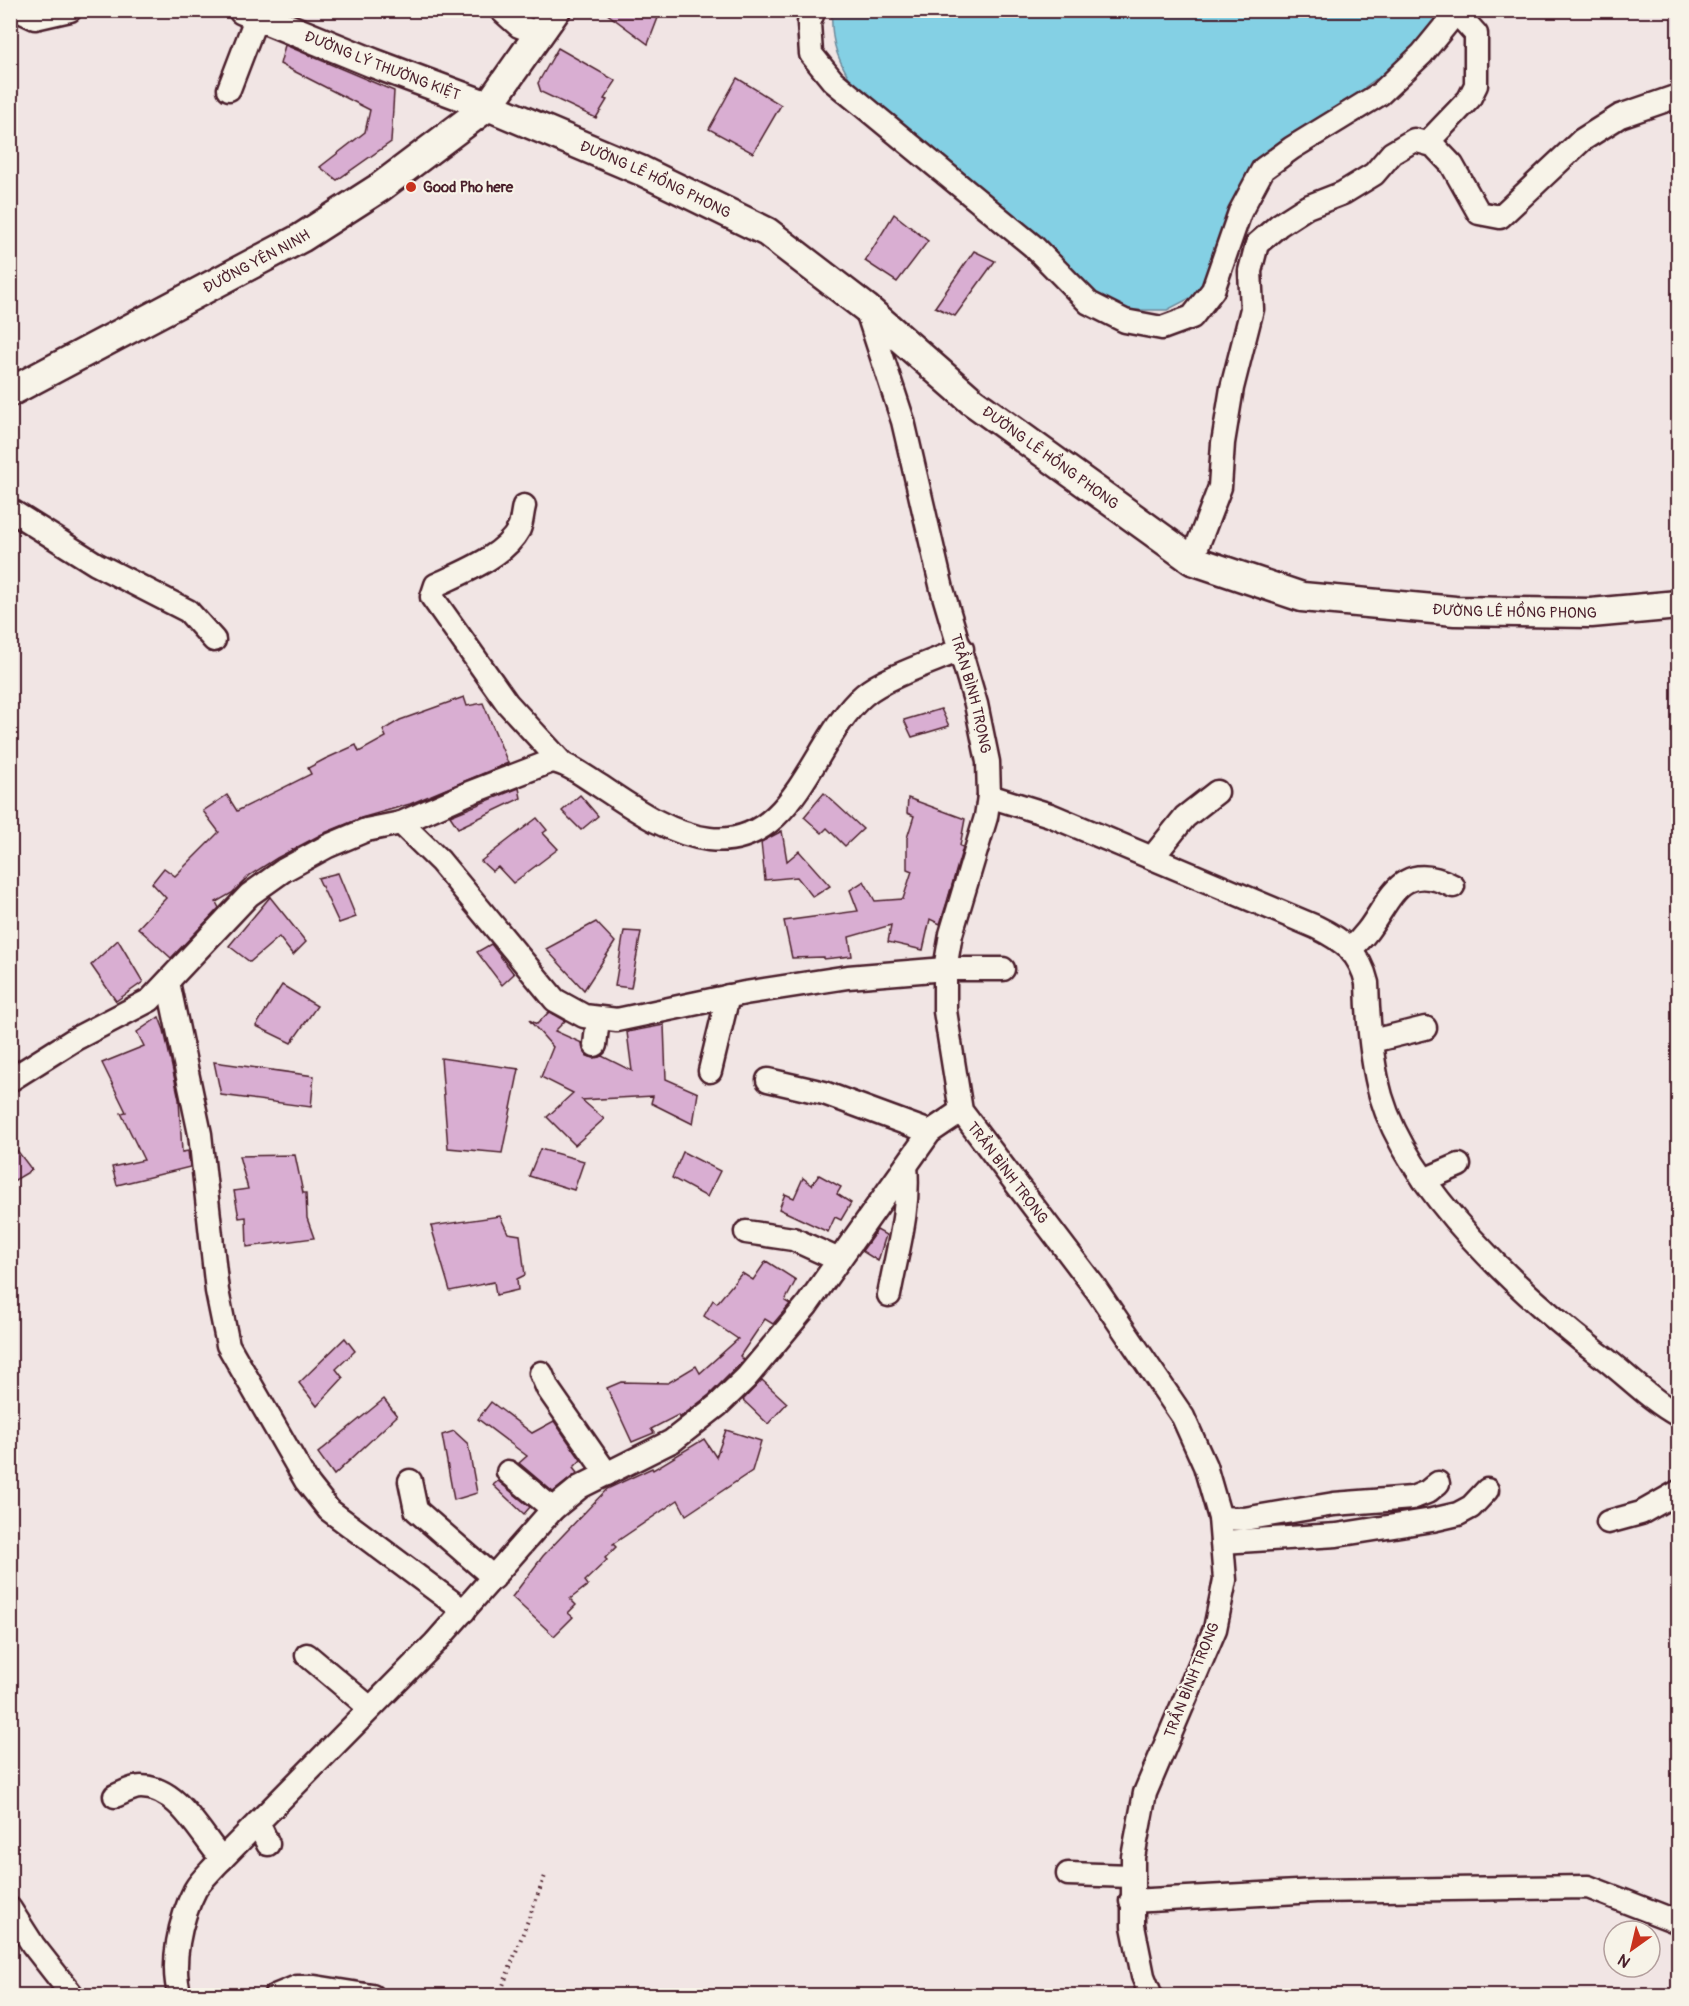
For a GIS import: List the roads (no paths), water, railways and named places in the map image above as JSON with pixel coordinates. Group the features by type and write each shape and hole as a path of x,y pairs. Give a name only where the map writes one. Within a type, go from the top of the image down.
{"main road":[{"name":"ĐƯỜNG YÊN NINH","path":"10,392 301,238 379,188 488,106 556,10"},
{"name":"ĐƯỜNG LÝ THƯỜNG KIỆT","path":"250,13 488,106"},
{"name":"ĐƯỜNG LÊ HỒNG PHONG","path":"488,106 642,171 767,232 866,308 972,401 1192,560 1302,597 1455,611 1591,613 1678,604"}],"street":[{"path":"18,10 35,18 70,10"},
{"path":"501,10 519,26 540,34"},
{"path":"814,10 809,23 811,54 833,81 1033,246 1089,303 1125,321 1162,328 1192,317 1213,290 1240,212 1263,169 1292,148 1380,94 1422,54 1457,12 1476,34 1476,86 1469,99 1427,143"},
{"path":"229,89 250,13"},
{"path":"1192,560 1220,487 1223,443 1232,388 1252,309 1250,271 1257,244 1279,225 1298,213 1343,193 1374,174 1392,153 1414,140 1433,145 1452,165 1479,213 1500,217 1582,140 1620,116 1678,96"},
{"name":"TRẦN BÌNH TRỌNG","path":"866,308 903,421 942,589 962,649 988,762 989,796 986,817 951,934 945,969 945,1011 961,1111 1096,1288 1184,1417 1205,1466 1220,1518 1225,1580 1215,1629 1145,1793 1132,1876 1133,1926 1143,1976 1151,1995"},
{"path":"524,506 520,528 509,542 488,558 436,585 432,597 507,703 562,763 643,815 678,831 710,839 734,838 763,827 779,813 798,790 851,708 865,694 962,649"},
{"path":"10,510 96,564 188,611 214,640"},
{"path":"10,1080 75,1039 150,1000 268,879 328,846 366,830 401,823 552,761 562,763"},
{"path":"1152,858 1185,817 1217,792"},
{"path":"989,796 1050,815 1316,927 1337,937 1351,948 1364,972 1374,1068 1382,1099 1401,1143 1424,1180 1490,1258 1524,1292 1678,1415"},
{"path":"401,823 440,861 555,999 584,1016 618,1020 728,996 848,977 945,969 1003,969"},
{"path":"1351,948 1370,927 1396,888 1405,880 1420,875 1439,879 1453,886"},
{"path":"168,982 200,1134 217,1291 228,1345 306,1481 329,1510 464,1611"},
{"path":"710,1071 728,996"},
{"path":"595,1045 598,1019"},
{"path":"1372,1041 1425,1028"},
{"path":"768,1080 824,1093 930,1132"},
{"path":"179,1995 177,1965 186,1912 196,1889 222,1859 464,1611 553,1509 580,1487 672,1441 718,1406 746,1378 807,1305 930,1132 961,1111"},
{"path":"1424,1180 1459,1165"},
{"path":"889,1295 905,1217 908,1193 906,1166"},
{"path":"746,1232 793,1239 839,1260"},
{"path":"541,1372 548,1389 607,1474"},
{"path":"508,1472 553,1509"},
{"path":"410,1481 416,1510 494,1578"},
{"path":"1220,1518 1244,1519 1334,1504 1412,1498 1438,1483"},
{"path":"1222,1542 1337,1534 1432,1520 1458,1514 1471,1507 1487,1490"},
{"path":"1608,1522 1641,1513 1678,1492"},
{"path":"308,1655 370,1708"},
{"path":"115,1796 139,1787 160,1791 178,1803 222,1859"},
{"path":"258,1823 268,1844"},
{"path":"1068,1874 1132,1876"},
{"path":"1131,1901 1316,1891 1588,1887 1678,1922"},
{"path":"10,1909 33,1945 73,1995"},
{"path":"275,1995 297,1987 315,1987 372,1995"}],"water":[{"path":"832,10 1453,11 1381,86 1376,79 1365,87 1368,94 1282,145 1244,179 1212,273 1194,296 1167,310 1133,310 1107,307 858,92 834,44"}],"place":[{"name":"Good Pho here","path":"411,187"}]}
